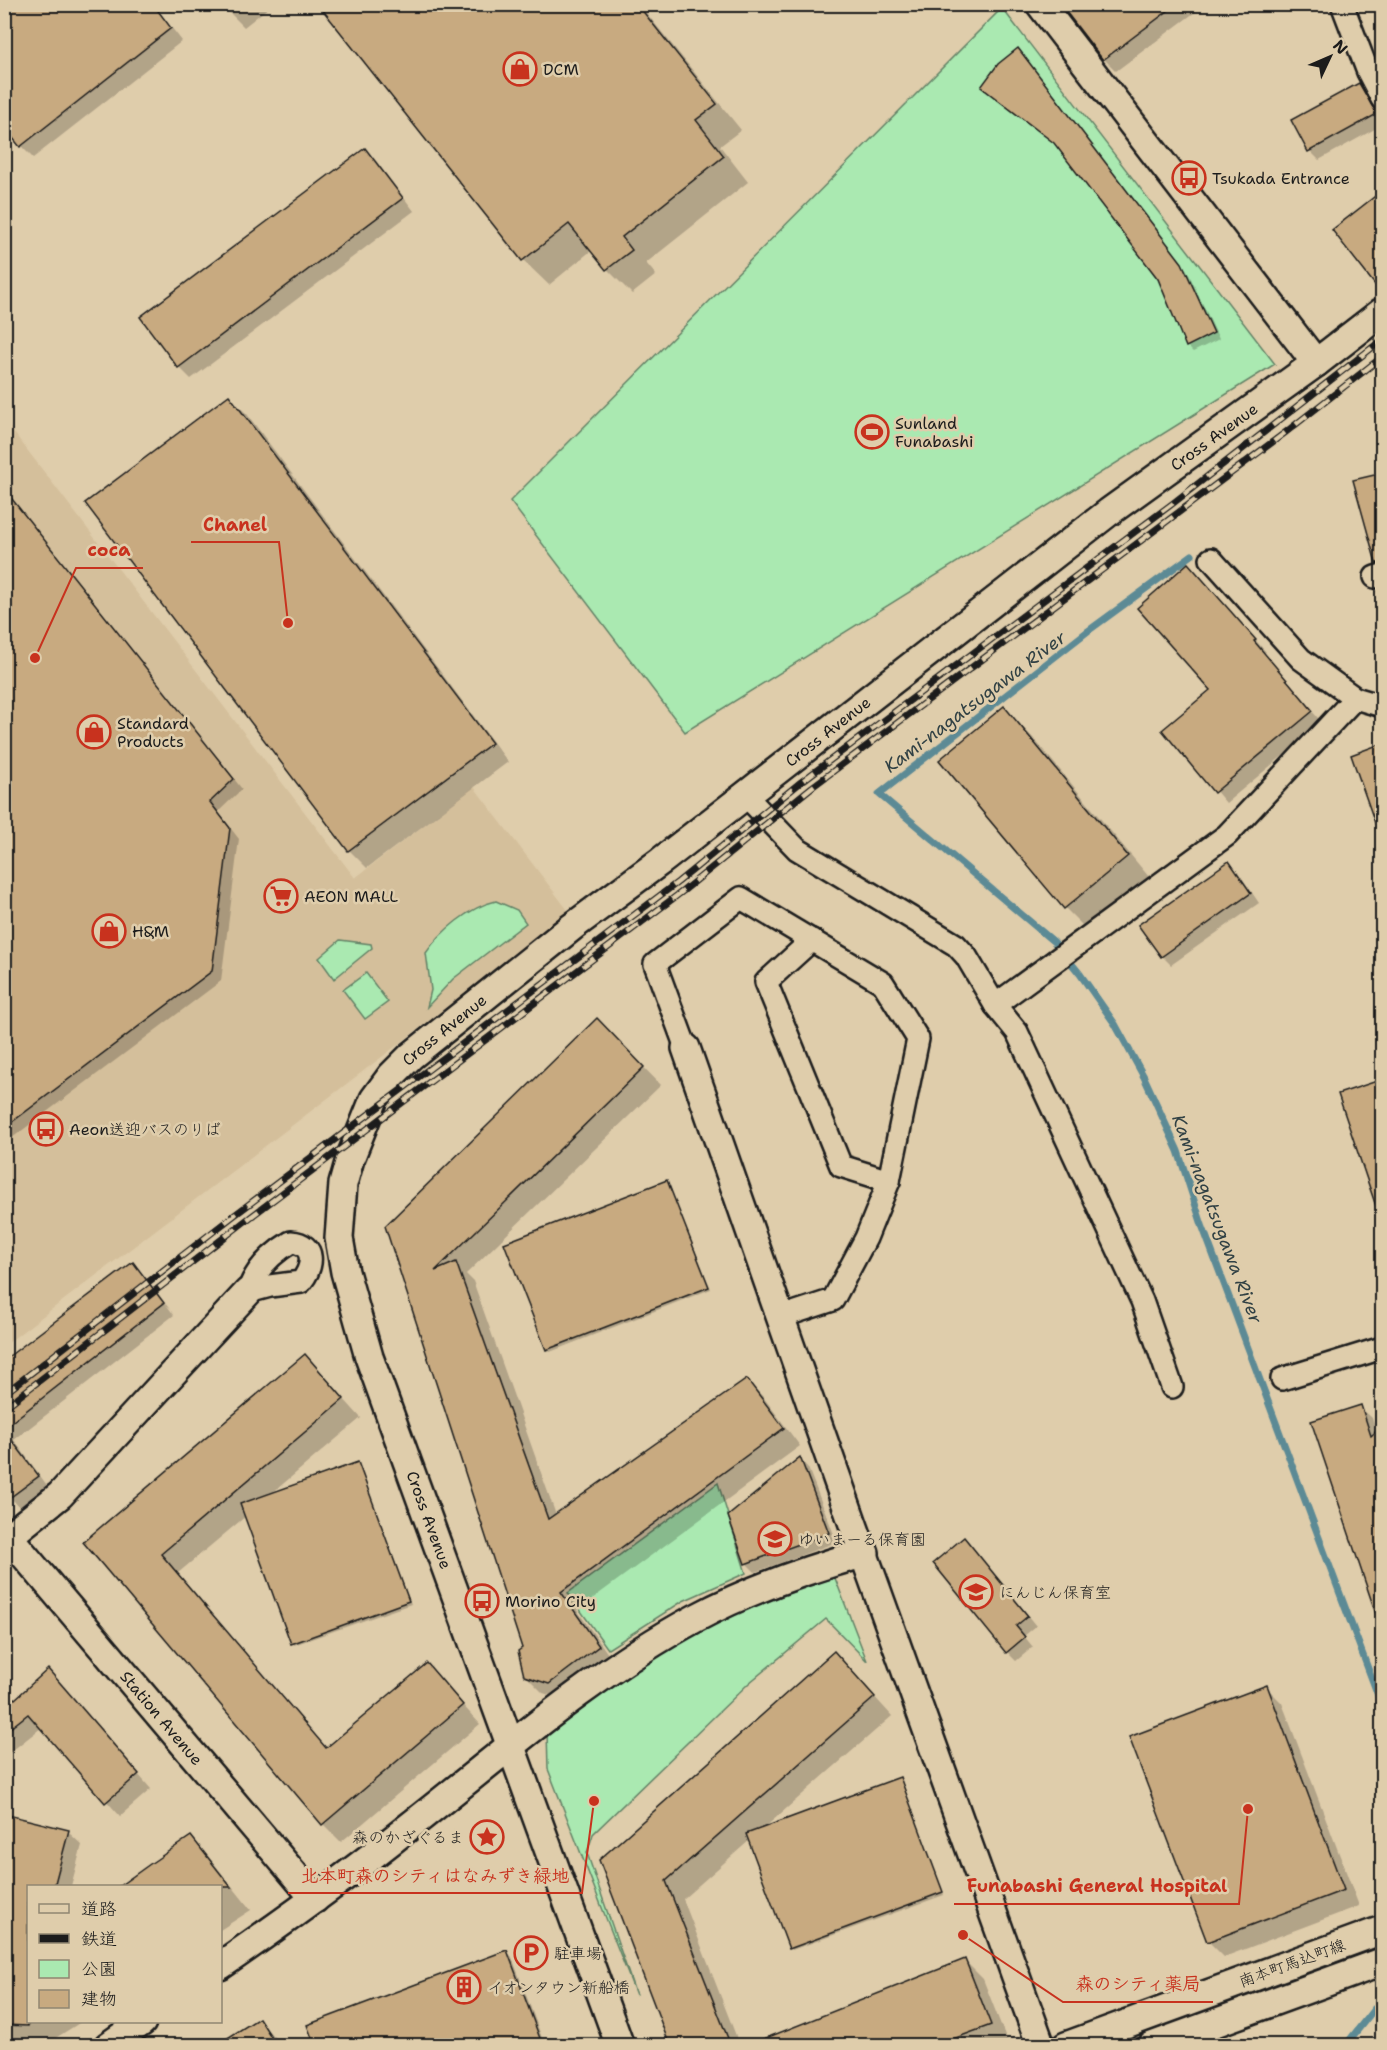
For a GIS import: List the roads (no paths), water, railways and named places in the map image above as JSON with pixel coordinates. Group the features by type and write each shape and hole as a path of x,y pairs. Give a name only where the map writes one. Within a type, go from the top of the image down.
{"street":[{"path":"1040,4 1316,363"},
{"path":"1342,4 1368,72 1383,99"},
{"name":"Cross Avenue","path":"620,2046 366,1347 345,1272 339,1238 343,1184 350,1159 374,1099 391,1076 411,1056 572,927 661,861 1109,512 1383,312"},
{"path":"1211,559 1301,659 1354,698 1383,706"},
{"path":"995,1005 1227,835 1354,698"},
{"path":"745,795 797,849 956,945 966,956 995,1005 1017,1032 1142,1301 1172,1387"},
{"path":"781,1317 833,1300 866,1238 889,1181 918,1039 883,983 741,898 655,964 1041,2046"},
{"path":"812,940 766,982 841,1166 889,1181"},
{"path":"6,1538 60,1495 248,1292"},
{"path":"1282,1379 1383,1348"},
{"name":"Station Avenue","path":"6,1538 315,1899"},
{"path":"222,1965 315,1899 604,1676 697,1618 757,1591 865,1553"},
{"name":"南本町馬込町線","path":"1066,2046 1383,1930"},
{"name":"南本町馬込町線","path":"1152,2046 1383,1962"},
{"path":"108,2046 141,2023"}],"waterway":[{"name":"Kami-nagatsugawa River","path":"1192,555 1088,631 879,794 1054,942 1115,1024 1144,1077 1178,1151 1202,1225 1382,1706"},
{"name":"Kami-nagatsugawa River","path":"1345,2046 1375,2008"}],"railway":[{"path":"4,1394 232,1217 678,882 801,782 1172,504 1382,340"},
{"path":"4,1408 244,1222 683,891 812,787 1286,432 1382,357"}],"place":[{"name":"DCM","path":"520,69"},
{"name":"Tsukada Entrance","path":"1189,178"},
{"name":"Sunland Funabashi","path":"872,432"},
{"name":"Chanel","path":"288,623"},
{"name":"coca","path":"35,658"},
{"name":"Standard Products","path":"94,732"},
{"name":"AEON MALL","path":"281,896"},
{"name":"H&M","path":"109,931"},
{"name":"Aeon送迎バスのりば","path":"46,1129"},
{"name":"ゆいまーる保育園","path":"775,1539"},
{"name":"にんじん保育室","path":"976,1592"},
{"name":"Morino City","path":"482,1601"},
{"name":"北本町森のシティはなみずき緑地","path":"594,1801"},
{"name":"Funabashi General Hospital","path":"1248,1809"},
{"name":"森のかざぐるま","path":"487,1837"},
{"name":"森のシティ薬局","path":"963,1935"},
{"name":"駐車場","path":"531,1953"},
{"name":"イオンタウン新船橋","path":"464,1987"}]}
